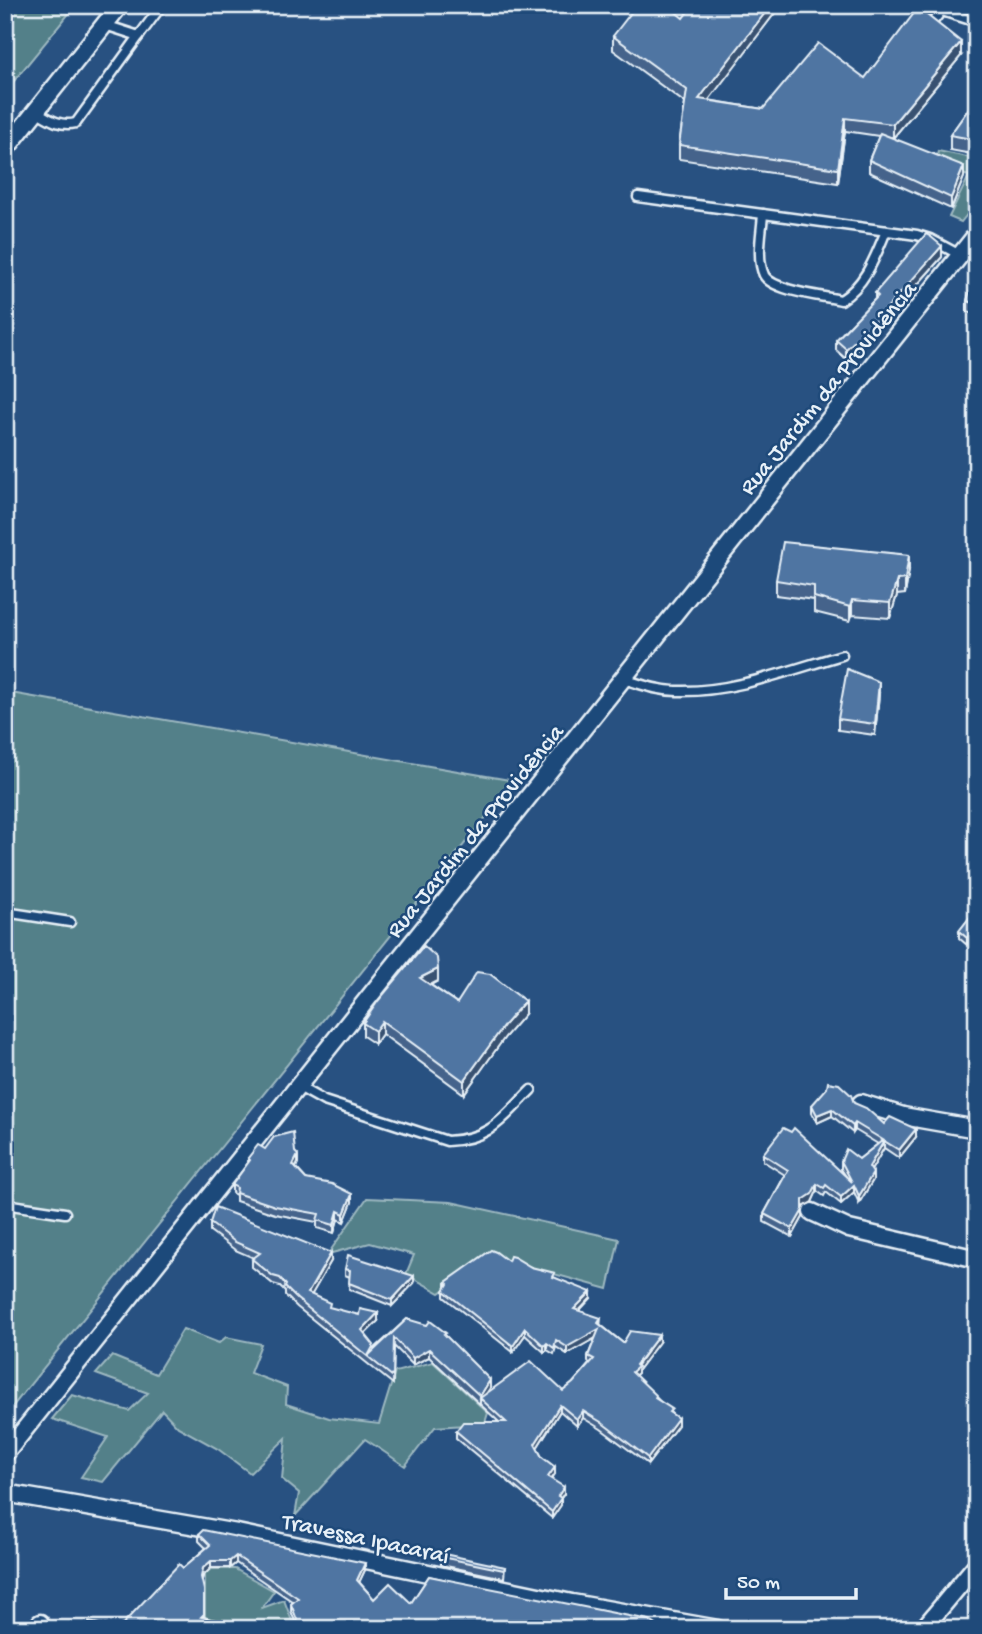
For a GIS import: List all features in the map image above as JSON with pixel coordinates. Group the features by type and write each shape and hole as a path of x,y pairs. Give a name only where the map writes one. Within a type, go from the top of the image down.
{"street":[{"path":"5,150 120,5"},
{"name":"Rua Jardim da Providência","path":"5,1454 977,234"},
{"path":"861,1103 903,1116 977,1129"},
{"path":"812,1212 849,1229 977,1259"},
{"name":"Travessa Ipacaraí","path":"5,1493 237,1533 572,1603 718,1629"},
{"path":"923,1629 977,1564"}],"lane":[{"path":"36,111 57,123 76,123 162,5"},
{"path":"931,24 944,8 977,22"},
{"path":"105,25 139,36"},
{"path":"638,197 886,231 930,239 961,255"},
{"path":"763,214 761,260 764,274 772,285 841,300 863,281 886,231"},
{"path":"624,679 677,692 724,687 842,655"},
{"path":"5,912 70,922"},
{"path":"299,1087 324,1101 447,1140 468,1140 489,1132 531,1090"},
{"path":"5,1204 65,1213"}],"green space":[{"path":"5,5 76,5 5,92"},
{"path":"938,151 977,159 977,202 961,222 949,217 969,176 935,166"},
{"path":"5,692 515,781 5,1416"},
{"path":"367,1198 451,1202 619,1239 608,1289 489,1256 440,1293 406,1274 414,1255 370,1243 328,1254"},
{"path":"183,1329 219,1343 226,1337 261,1344 250,1373 287,1387 286,1404 329,1418 379,1424 395,1372 433,1362 488,1413 482,1432 466,1425 435,1427 405,1466 365,1439 295,1516 299,1493 282,1479 286,1438 250,1473 218,1449 178,1427 162,1410 103,1482 81,1477 108,1437 52,1419 72,1395 129,1411 148,1393 96,1374 112,1356 156,1374"},
{"path":"205,1569 235,1569 274,1591 262,1608 284,1600 295,1629 235,1629 205,1622"}],"building":[{"path":"637,5 667,5 683,18 693,5 771,5 699,99 763,109 818,43 865,78 918,8 961,42 893,124 845,118 838,169 679,145 687,90 613,36"},
{"path":"977,97 977,140 950,135"},
{"path":"880,133 964,166 951,198 869,160"},
{"path":"926,234 942,246 871,326 846,349 836,340 878,296 875,293"},
{"path":"977,265 977,304 967,301"},
{"path":"783,542 909,555 905,579 897,580 890,603 852,600 850,607 814,597 814,586 776,580"},
{"path":"847,669 879,682 875,724 838,719"},
{"path":"977,908 977,937 972,932 967,938 959,931"},
{"path":"424,946 437,958 438,969 420,978 457,1003 477,972 490,974 525,1001 464,1081 382,1021 375,1031 363,1023"},
{"path":"828,1082 839,1084 851,1095 854,1103 866,1108 884,1124 890,1117 916,1129 899,1150 884,1141 869,1167 873,1173 859,1196 854,1185 841,1197 826,1185 824,1188 817,1184 812,1194 803,1200 803,1210 792,1229 764,1214 788,1170 763,1154 783,1128 791,1132 794,1128 852,1182 841,1161 846,1149 859,1159 883,1140 855,1123 853,1126 832,1109 817,1115 812,1105 827,1088"},
{"path":"293,1132 295,1152 298,1155 293,1165 306,1179 332,1184 352,1194 344,1214 338,1211 334,1225 317,1220 319,1214 275,1206 236,1193 237,1188 232,1185 258,1145 265,1149 274,1137"},
{"path":"215,1207 331,1253 308,1293 330,1303 329,1307 359,1315 360,1309 378,1313 362,1330 374,1345 368,1356 407,1319 427,1325 430,1321 446,1333 444,1334 490,1380 480,1396 429,1349 413,1358 394,1338 393,1377 297,1299 280,1278 273,1276 252,1259 260,1253 235,1242 210,1223"},
{"path":"491,1250 508,1261 510,1256 514,1257 531,1267 555,1273 553,1277 591,1292 574,1309 601,1318 598,1323 623,1343 630,1331 659,1335 632,1372 656,1395 655,1398 672,1409 669,1412 678,1418 648,1458 583,1411 577,1419 560,1405 535,1444 542,1457 555,1467 548,1477 564,1487 552,1512 456,1431 463,1422 506,1422 480,1398 531,1361 563,1391 594,1359 588,1356 599,1329 567,1347 556,1340 554,1348 547,1343 544,1346 525,1328 513,1346 444,1291 448,1284 446,1282"},
{"path":"348,1255 414,1276 392,1300 349,1283 350,1270 345,1269"},
{"path":"203,1530 365,1563 357,1580 374,1599 390,1583 411,1603 429,1576 649,1620 663,1629 641,1629 620,1621 613,1629 296,1629 299,1625 291,1604 298,1598 236,1556 230,1561 211,1561 203,1568 201,1577 204,1614 201,1617 245,1626 244,1629 195,1629 195,1624 191,1629 89,1629 89,1622 119,1628 179,1564 183,1568 210,1545 199,1534"},
{"path":"444,1554 505,1567 504,1570 441,1557"}]}
